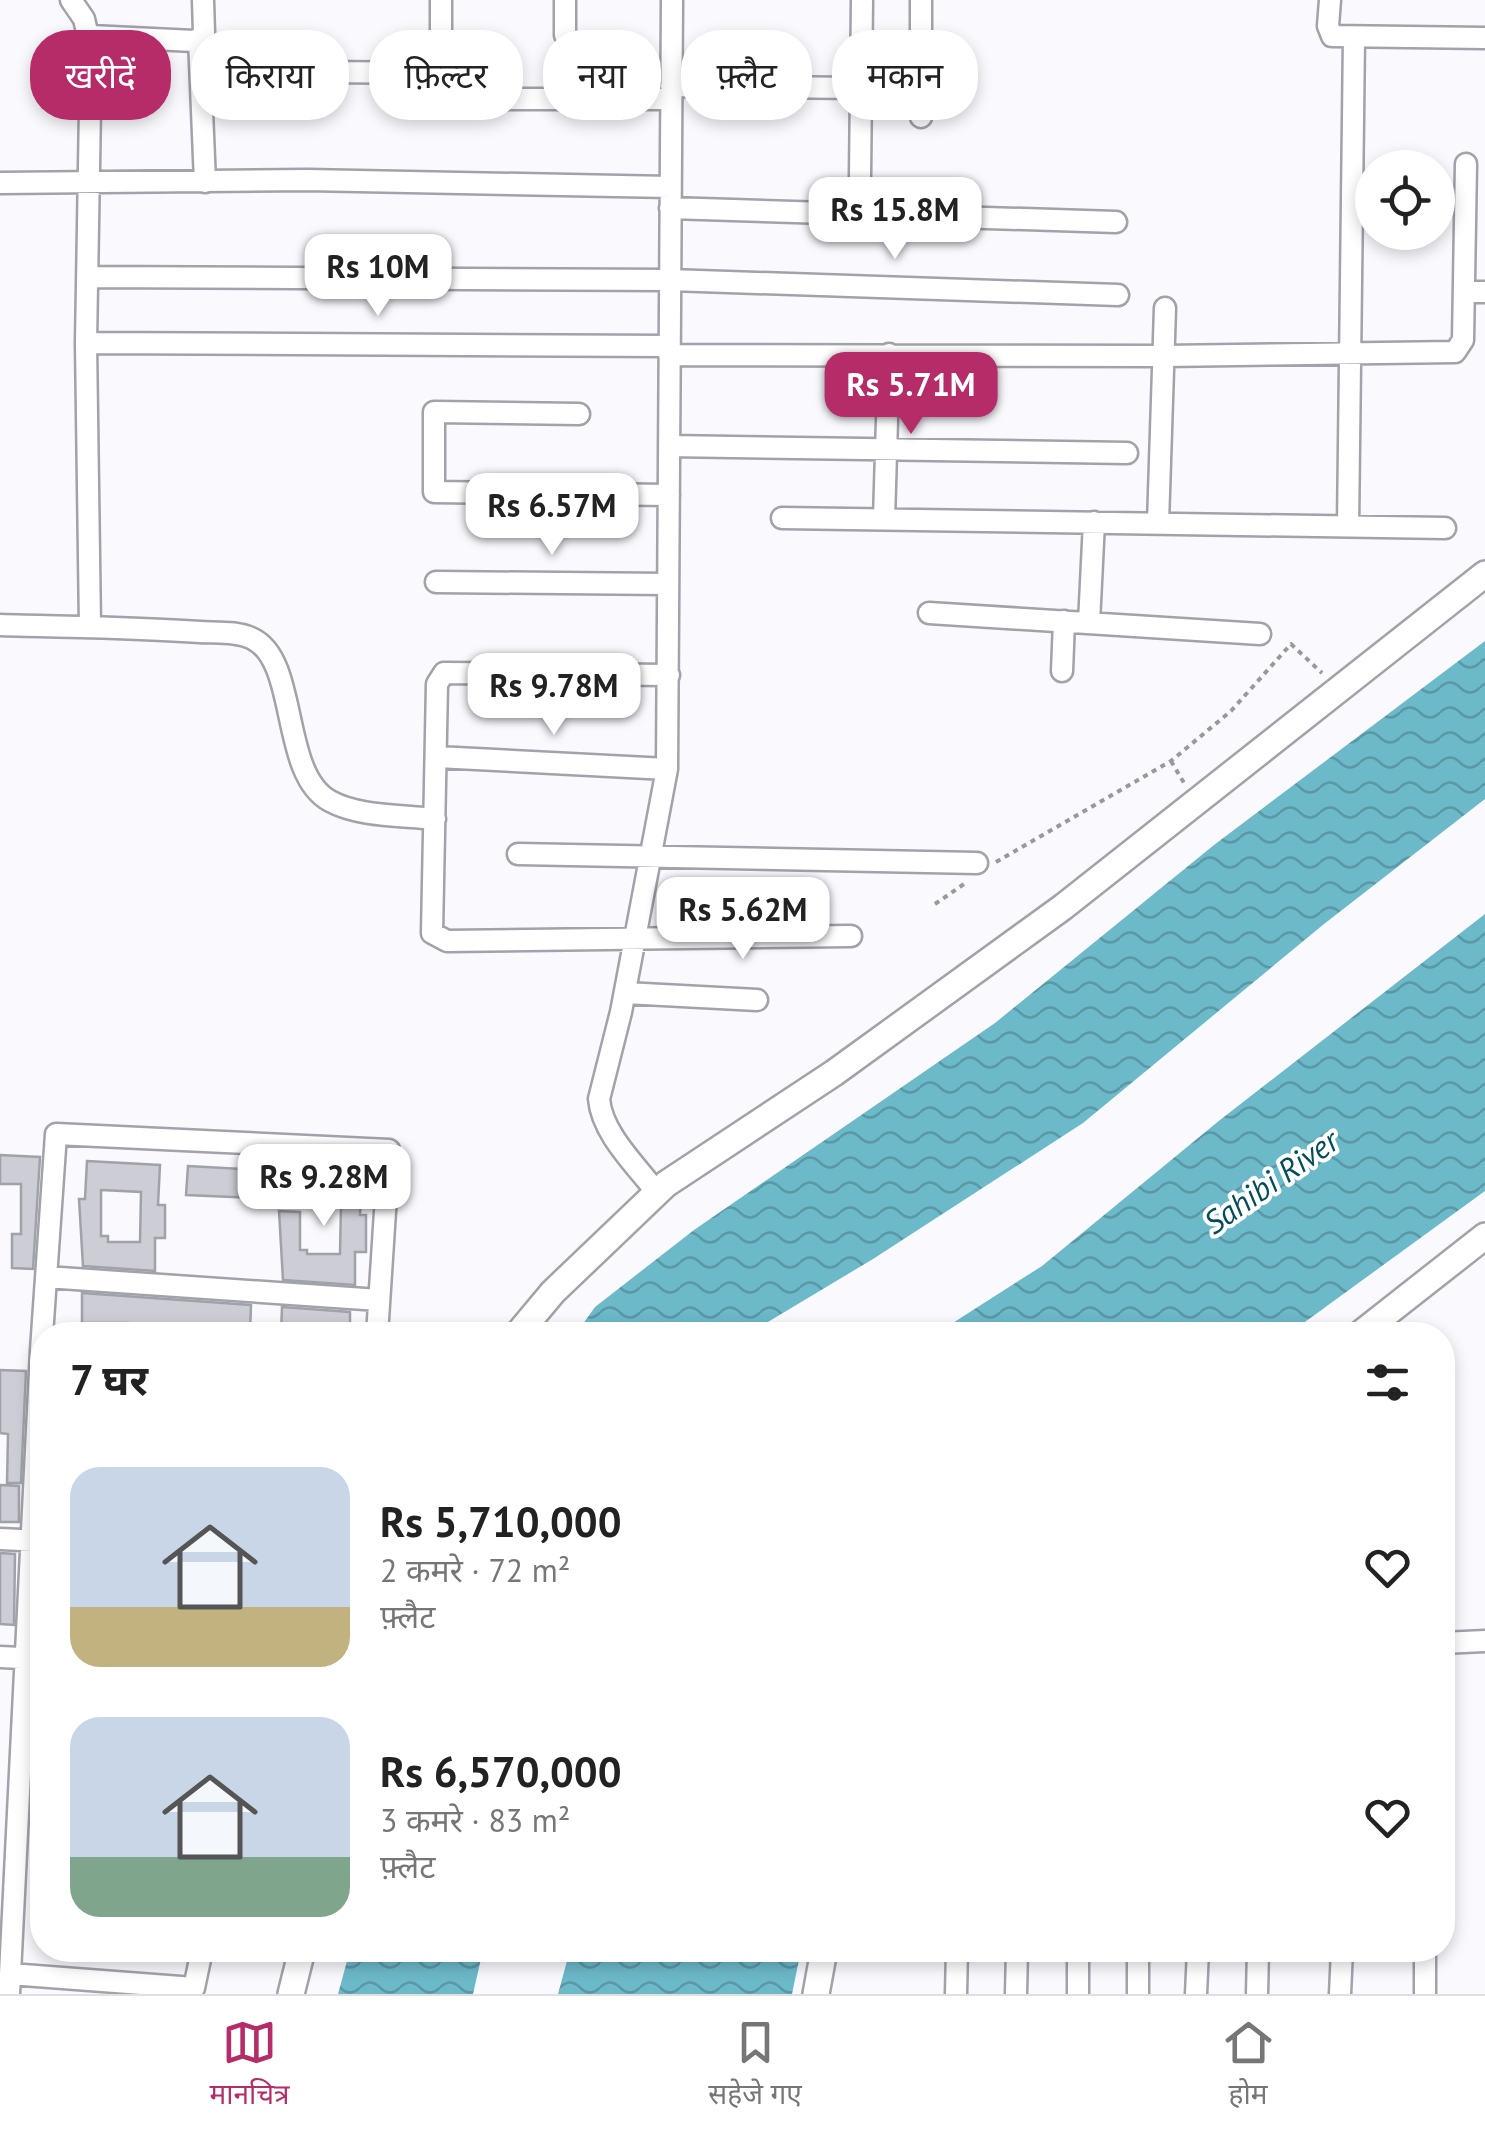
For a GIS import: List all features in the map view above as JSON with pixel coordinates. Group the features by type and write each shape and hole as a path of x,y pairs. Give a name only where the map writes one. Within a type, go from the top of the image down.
{"street":[{"path":"71,0 87,30"},
{"path":"203,0 204,30"},
{"path":"441,0 441,30"},
{"path":"565,0 565,30"},
{"path":"657,1193 600,1112 599,1100 625,993 667,770 672,0"},
{"path":"861,30 862,0"},
{"path":"921,0 921,30"},
{"path":"1331,0 1332,36 1485,38"},
{"path":"1348,526 1354,37"},
{"path":"349,72 446,73 456,79 461,95 467,99 832,89"},
{"path":"90,627 86,343 91,120"},
{"path":"202,120 205,182"},
{"path":"859,120 860,176"},
{"path":"86,343 1164,356 1455,352 1463,340 1474,292 1466,164"},
{"path":"0,183 307,180 1116,222"},
{"path":"87,276 670,280 1118,294"},
{"path":"1158,523 1165,308"},
{"path":"884,519 889,354"},
{"path":"580,414 434,412 434,492 668,494"},
{"path":"669,446 1127,452"},
{"path":"782,518 1445,528"},
{"path":"1089,623 1094,522"},
{"path":"528,1322 553,1292 657,1193 834,1074 1063,907 1485,574"},
{"path":"436,582 668,584"},
{"path":"929,613 1260,634"},
{"path":"1062,672 1064,621"},
{"path":"0,625 163,629 252,638 274,660 298,748 319,794 348,808 435,819"},
{"path":"670,675 444,673 438,684 432,933 437,938 635,940 850,936"},
{"path":"438,757 667,770"},
{"path":"518,854 983,867"},
{"path":"625,993 757,1000"},
{"path":"44,1322 56,1134 389,1150 378,1322"},
{"path":"1376,1322 1485,1236"},
{"path":"46,1277 379,1300"},
{"path":"0,1539 30,1540"},
{"path":"1455,1642 1485,1641"},
{"path":"0,1657 30,1659"},
{"path":"30,1724 10,1984 194,1988 199,1962"},
{"path":"291,1994 299,1962"},
{"path":"816,1994 822,1962"},
{"path":"956,1962 956,1994"},
{"path":"1016,1994 1017,1962"},
{"path":"1078,1962 1078,1994"},
{"path":"1138,1962 1138,1994"},
{"path":"1196,1994 1197,1962"},
{"path":"1257,1994 1258,1962"},
{"path":"1340,1994 1341,1962"},
{"path":"1425,1994 1426,1962"}],"path":[{"path":"935,904 983,867 1171,761 1231,711 1292,644 1323,672"},
{"path":"1171,761 1185,784"}],"water":[{"path":"1485,641 1485,799 1324,924 1083,1123 768,1322 584,1322 595,1307 694,1230 995,1023 1214,845"},
{"name":"Sahibi River","path":"1485,914 1485,1191 1305,1322 954,1322 1042,1266 1220,1120"},
{"path":"347,1962 480,1962 473,1994 338,1994"},
{"path":"567,1962 799,1962 792,1994 558,1994"}],"building":[{"path":"0,1155 40,1157 33,1269 12,1268 12,1234 21,1234 21,1184 0,1184"},
{"path":"87,1161 160,1165 158,1205 165,1205 165,1238 155,1238 155,1271 83,1266 79,1199 85,1199","holes":["101,1190 141,1192 140,1242 108,1242 108,1236 101,1236"]},
{"path":"188,1166 260,1170 259,1198 186,1195"},
{"path":"289,1172 362,1176 360,1215 366,1215 366,1252 355,1252 355,1285 283,1280 279,1211 300,1212 300,1250 307,1250 307,1254 340,1254 341,1203 288,1201"},
{"path":"82,1293 251,1305 250,1322 82,1322"},
{"path":"282,1307 350,1312 350,1322 281,1322"},
{"path":"0,1370 26,1371 21,1483 7,1483 8,1434 0,1433"},
{"path":"0,1485 19,1486 19,1522 0,1522"},
{"path":"0,1553 15,1554 14,1625 0,1624"}]}
